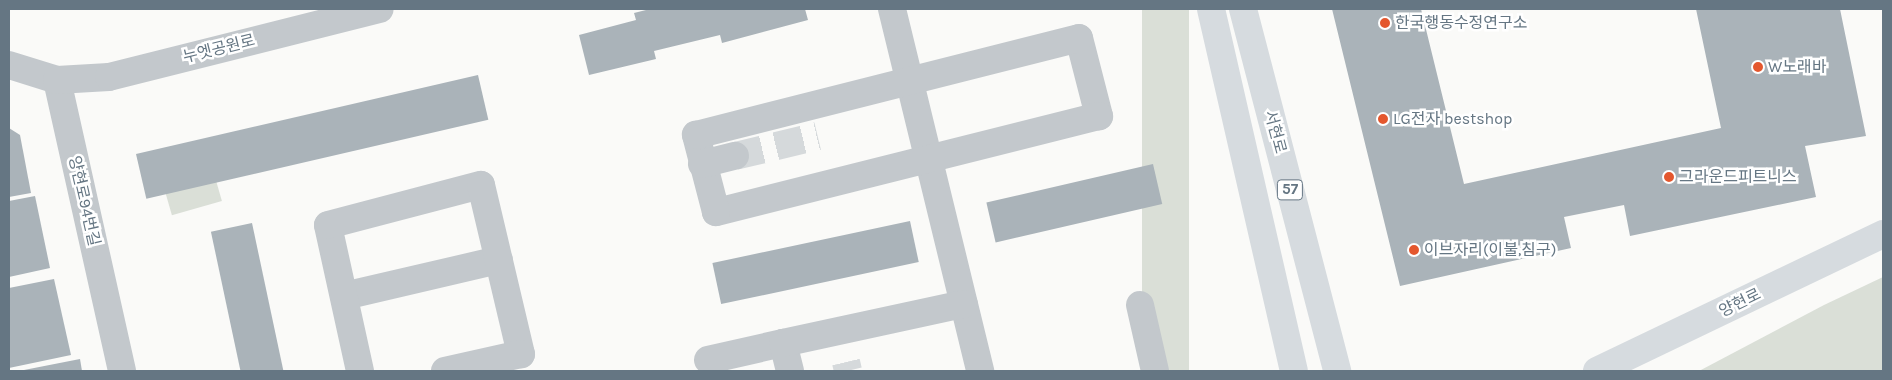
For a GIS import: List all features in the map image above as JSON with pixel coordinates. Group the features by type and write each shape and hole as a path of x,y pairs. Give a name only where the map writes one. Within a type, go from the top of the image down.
{"main road":[{"name":"57","path":"1211,9 1294,371"},
{"name":"서현로","path":"1242,9 1337,371"},
{"name":"양현로","path":"1597,371 1883,234"}],"street":[{"name":"누엣공원로","path":"57,80 109,77 380,9"},
{"path":"892,9 980,371"},
{"path":"1079,38 1099,116 929,158 716,212 696,135 1079,38"},
{"path":"9,65 57,80"},
{"name":"양현로94번길","path":"57,80 122,371"},
{"path":"702,164 735,156"},
{"path":"360,371 328,225 481,185 521,354 445,371"},
{"path":"344,296 499,260"},
{"path":"708,360 964,304"},
{"path":"1140,305 1155,371"},
{"path":"784,343 790,371"}],"shaded area":[{"path":"1142,9 1189,9 1189,371 1142,371"},
{"path":"215,177 222,201 172,215 165,191"},
{"path":"1883,277 1883,371 1699,371 1824,305"}],"building":[{"path":"650,9 805,9 808,20 722,43 720,35 654,51 656,59 589,75 579,35 636,20 634,13"},
{"path":"1332,9 1421,9 1464,184 1721,128 1696,9 1840,9 1866,136 1805,146 1816,197 1630,236 1624,205 1564,217 1571,248 1400,286"},
{"path":"478,75 488,120 146,199 136,154"},
{"path":"9,128 20,135 31,193 9,197"},
{"path":"1153,164 1162,204 996,242 986,202"},
{"path":"35,196 50,268 9,277 9,201"},
{"path":"910,221 919,262 721,304 712,263"},
{"path":"252,223 283,371 241,371 211,232"},
{"path":"54,279 71,355 9,368 9,288"},
{"path":"80,359 82,371 24,371 24,370"}],"tunnel":[{"path":"735,156 818,136"},
{"path":"846,362 848,371"}],"place":[{"name":"한국행동수정연구소","path":"1385,23"},
{"name":"W노래바","path":"1758,67"},
{"name":"LG전자 bestshop","path":"1383,119"},
{"name":"그라운드피트니스","path":"1669,177"},
{"name":"이브자리(이불,침구)","path":"1414,250"}]}
